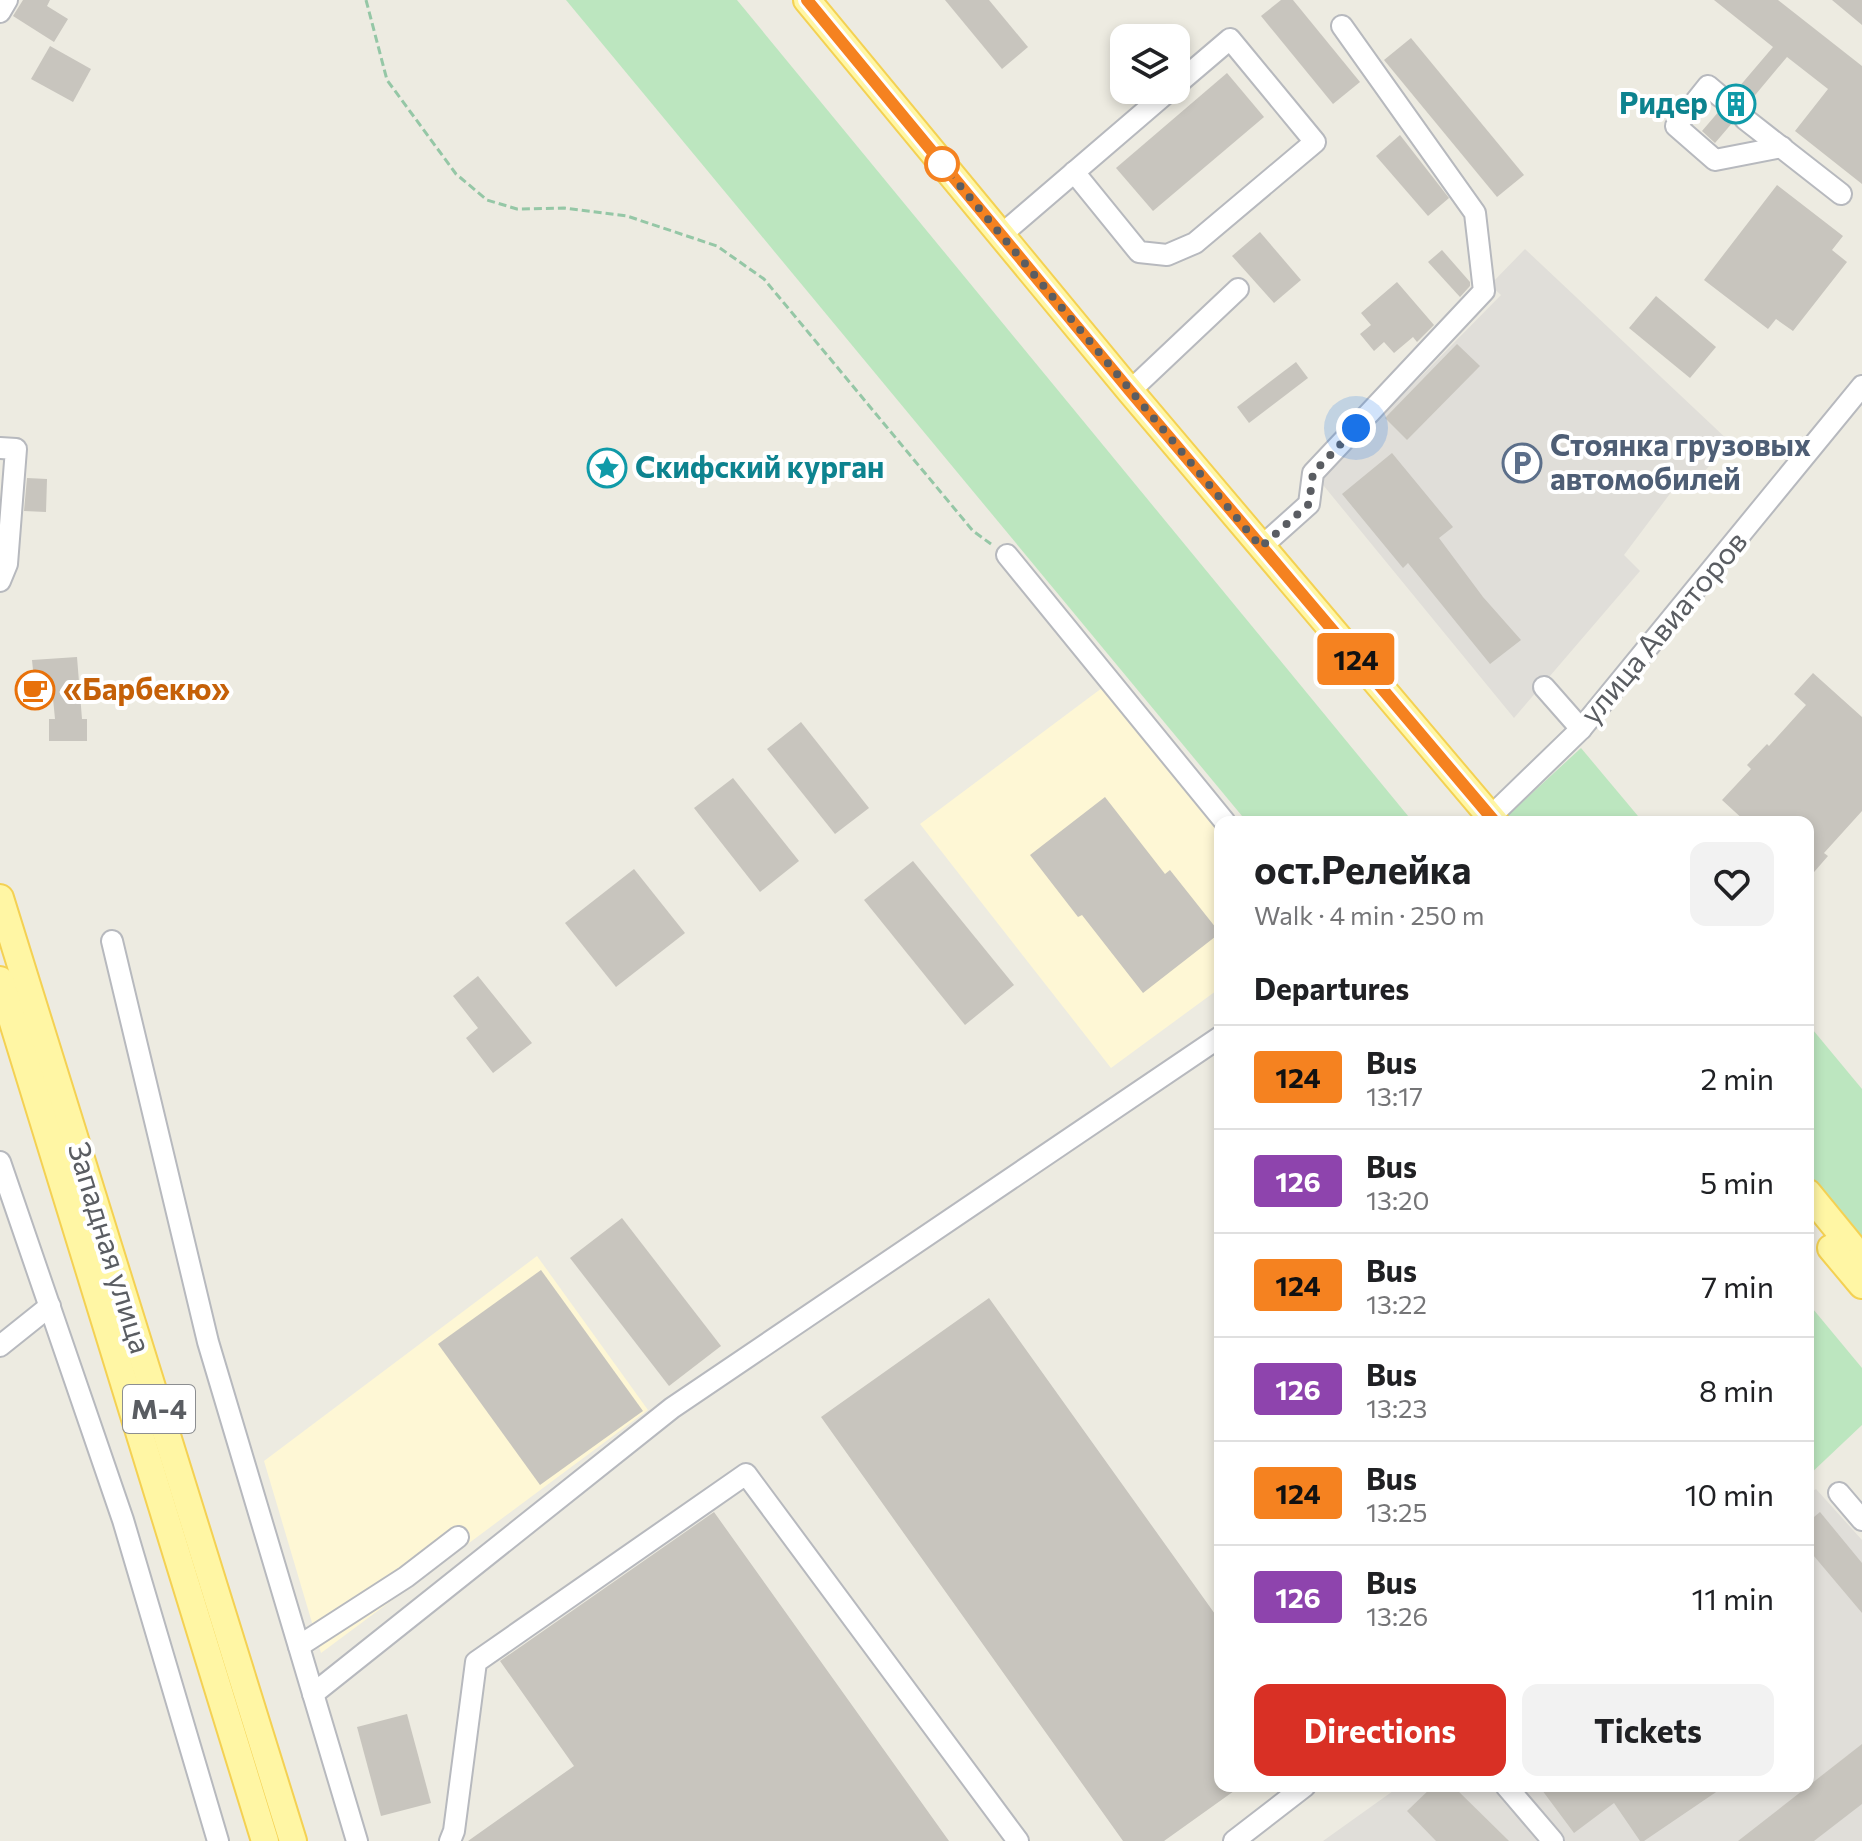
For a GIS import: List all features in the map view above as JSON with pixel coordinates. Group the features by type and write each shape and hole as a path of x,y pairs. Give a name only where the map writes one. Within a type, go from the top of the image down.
{"main road":[{"path":"787,0 1483,816"},
{"path":"807,0 1483,816"},
{"name":"М-4","path":"0,898 9,980"},
{"path":"0,925 9,980"},
{"name":"Западная улица","path":"9,980 265,1841"},
{"name":"Западная улица","path":"9,980 293,1841"},
{"path":"1814,1200 1862,1259"},
{"path":"1814,1228 1862,1285"}],"street":[{"path":"0,12 7,0"},
{"path":"1261,547 1309,504 1313,473 1484,291 1475,213 1342,26"},
{"path":"1074,172 1139,252 1167,255 1195,243 1315,142 1230,39 1190,73"},
{"path":"1721,97 1708,86 1676,126 1715,160 1782,147"},
{"path":"1001,235 1154,104"},
{"path":"1745,119 1841,194"},
{"path":"1130,391 1238,289"},
{"name":"улица Авиаторов","path":"1492,816 1581,729 1862,386"},
{"path":"0,448 16,449 7,564 0,581"},
{"path":"1007,555 1220,816"},
{"path":"1544,687 1581,729"},
{"path":"112,941 208,1342 357,1841"},
{"path":"313,1694 672,1408 1214,1041"},
{"path":"0,1162 123,1520 218,1841"},
{"path":"0,1346 50,1306"},
{"path":"450,1841 454,1831 476,1662 746,1474 1018,1841"},
{"path":"1839,1493 1862,1520"},
{"path":"299,1646 406,1577 458,1537"},
{"path":"1234,1841 1297,1792"},
{"path":"1511,1792 1553,1841"}],"path":[{"path":"366,0 387,80 456,174 487,200 517,209 564,208 627,216 717,246 764,279 973,531 1007,555"}],"shaded area":[{"path":"1525,249 1730,442 1690,488 1681,479 1624,555 1640,571 1514,718 1319,480 1501,295 1490,285"},
{"path":"1102,688 1214,824 1214,992 1111,1068 920,824"},
{"path":"537,1256 648,1410 321,1653 264,1461"},
{"path":"1814,1490 1862,1540 1862,1841 1323,1841 1392,1792 1814,1792"}],"green space":[{"path":"566,0 737,0 1408,816 1242,816"},
{"path":"1581,748 1638,816 1507,816"},
{"path":"1814,1031 1862,1089 1862,1241 1814,1183"},
{"path":"1814,1310 1862,1368 1862,1425 1814,1470"}],"building":[{"path":"23,0 50,0 47,6 68,19 54,42 13,16"},
{"path":"945,0 989,0 1028,47 1002,69"},
{"path":"1281,0 1293,0 1360,82 1333,104 1261,16"},
{"path":"1714,0 1778,0 1862,66 1862,184 1795,131 1828,89 1787,57 1746,106 1735,110 1733,122 1715,143 1702,131 1720,110 1731,105 1733,94 1773,47"},
{"path":"1832,0 1862,0 1862,25"},
{"path":"1411,38 1524,175 1497,197 1384,60"},
{"path":"50,46 91,69 73,102 31,79"},
{"path":"1227,73 1264,117 1153,211 1116,168"},
{"path":"1400,135 1449,198 1428,216 1376,156"},
{"path":"1777,185 1843,236 1832,250 1847,262 1793,331 1776,319 1768,329 1704,280"},
{"path":"1260,232 1301,280 1274,303 1232,256"},
{"path":"1442,250 1470,282 1460,297 1428,262"},
{"path":"1397,282 1434,325 1417,342 1413,337 1394,353 1384,342 1374,351 1360,334 1371,325 1361,313"},
{"path":"1656,296 1716,347 1690,378 1629,328"},
{"path":"1457,344 1480,366 1407,440 1385,418"},
{"path":"1296,362 1308,378 1249,423 1237,407"},
{"path":"1392,453 1453,527 1439,538 1483,597 1521,640 1490,664 1408,563 1403,568 1342,494"},
{"path":"27,478 47,479 46,512 24,511"},
{"path":"77,657 82,719 87,719 87,741 49,741 49,719 55,719 52,688 35,690 32,660"},
{"path":"1813,673 1862,717 1862,811 1824,853 1828,856 1814,872 1814,816 1739,816 1722,800 1751,769 1747,765 1806,705 1794,694"},
{"path":"801,722 869,808 835,834 767,749"},
{"path":"733,778 799,861 760,892 694,808"},
{"path":"1105,797 1165,874 1170,870 1214,925 1214,938 1143,993 1030,855"},
{"path":"913,861 1014,985 965,1025 864,900"},
{"path":"634,869 685,933 616,987 565,923"},
{"path":"478,976 532,1043 493,1073 466,1038 478,1028 453,996"},
{"path":"622,1218 721,1346 669,1386 570,1258"},
{"path":"541,1270 643,1411 540,1485 438,1344"},
{"path":"989,1298 1214,1613 1214,1792 1233,1792 1164,1841 1123,1841 821,1417"},
{"path":"714,1512 949,1841 468,1841 574,1766 500,1661"},
{"path":"1820,1512 1862,1563 1862,1613 1814,1556 1814,1517"},
{"path":"407,1714 431,1803 381,1816 357,1727"},
{"path":"1862,1744 1862,1804 1814,1841 1738,1841 1801,1792 1814,1792 1814,1782"},
{"path":"1427,1792 1459,1792 1509,1841 1436,1841 1407,1811"},
{"path":"1543,1792 1716,1792 1644,1841 1640,1841 1614,1803 1574,1833"}],"bus line":[{"name":"124","path":"807,0 1130,391 1490,816"}],"place":[{"name":"Ридер","path":"1736,104"},
{"name":"Стоянка грузовых автомобилей","path":"1522,463"},
{"name":"Скифский курган","path":"607,468"},
{"name":"«Барбекю»","path":"35,690"}],"route":[{"path":"942,164 1261,547 1309,504 1313,473 1356,428"}]}
